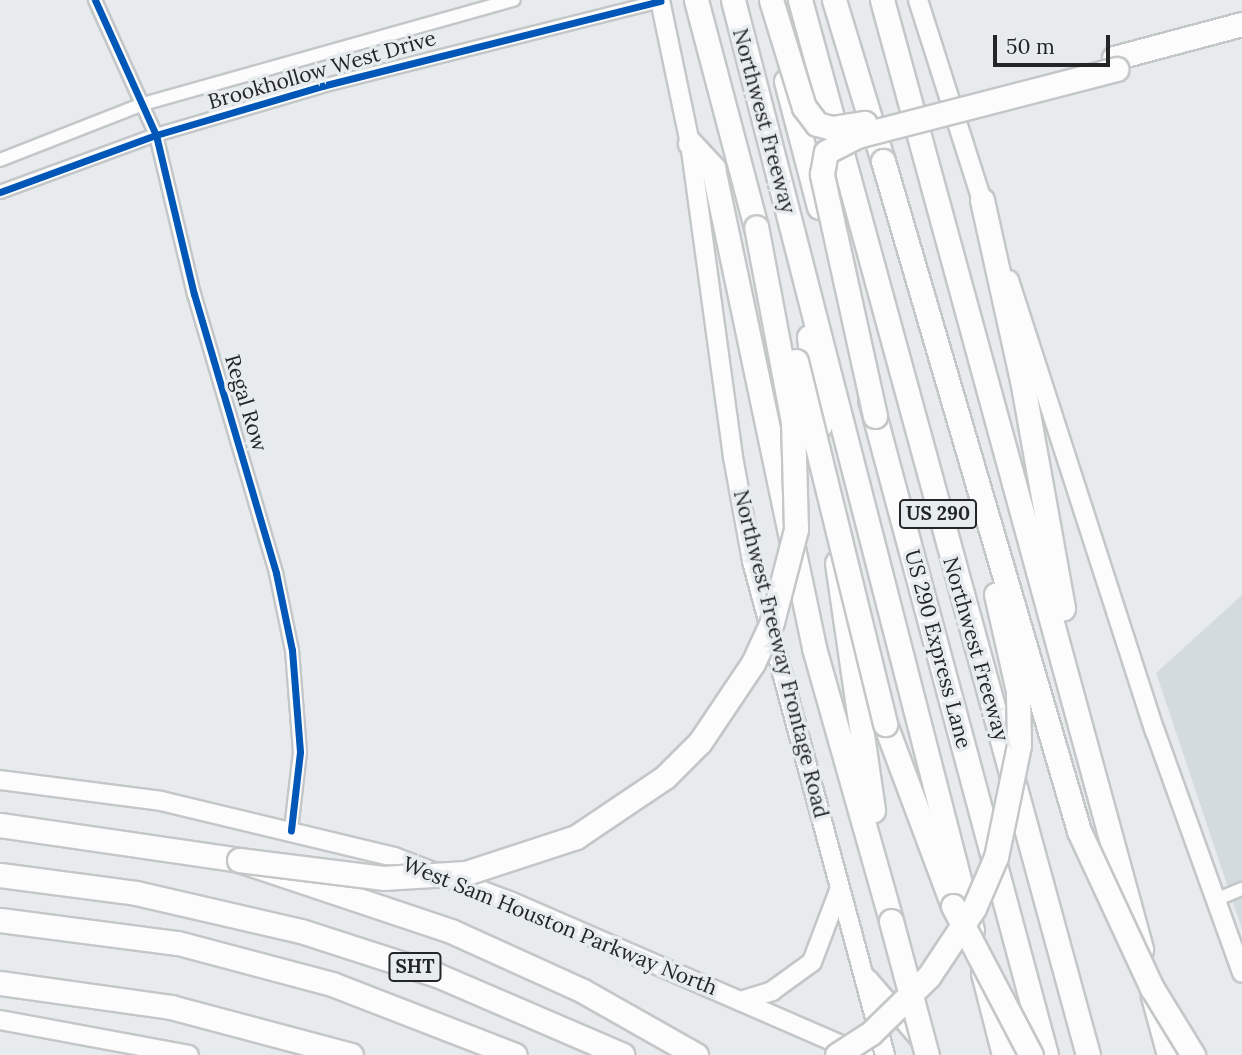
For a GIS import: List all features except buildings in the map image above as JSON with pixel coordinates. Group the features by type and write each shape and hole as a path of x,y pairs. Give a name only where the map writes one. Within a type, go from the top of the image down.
{"highway":[{"path":"696,0 756,227 788,327 885,724 917,821 998,999 1031,1055"},
{"name":"Northwest Freeway","path":"733,0 1004,1055"},
{"name":"US 290 Express Lane","path":"764,0 1046,1055"},
{"path":"771,0 804,107 817,124 832,128 1242,36"},
{"name":"Northwest Freeway","path":"800,0 1088,1055"},
{"path":"834,0 983,497 1079,831 1152,988 1193,1055"},
{"path":"881,0 1101,797 1169,1055"},
{"path":"874,416 822,174 827,152 857,136 1116,64 1242,24"},
{"path":"690,143 713,168 814,648 896,920 932,1055"},
{"path":"982,200 1022,380 1101,797"},
{"path":"0,825 383,878 466,873 576,837 665,777 700,742 741,683 772,622 796,529 793,422 756,227"},
{"path":"802,264 856,712 896,920"},
{"path":"835,1055 871,1033 929,976 974,908 1012,798 1018,691 996,593 983,497"},
{"path":"239,860 451,931 583,991 696,1055"},
{"name":"SHT","path":"0,875 197,905 410,965 622,1055"},
{"name":"SHT","path":"0,920 178,943 332,984 515,1055"},
{"path":"0,983 171,1007 347,1054"}],"main road":[{"path":"918,0 1155,732 1242,973"},
{"name":"Northwest Freeway Frontage Road","path":"660,1 690,143 733,457 752,561 885,1055"},
{"name":"West Sam Houston Parkway North","path":"0,780 161,802 291,830 394,857 488,893 864,1055"},
{"path":"740,1001 772,991 812,962 840,888"},
{"path":"863,973 932,1055"},
{"path":"0,1020 189,1055"},
{"path":"821,1036 835,1055"}],"street":[{"name":"Regal Row","path":"95,0 156,135 194,295 259,505 292,650 300,752 291,830"},
{"name":"Brookhollow West Drive","path":"0,160 143,104 514,0"},
{"name":"Brookhollow West Drive","path":"0,192 156,135 322,86 660,1"},
{"path":"1217,899 1242,889"}],"shaded area":[{"path":"1242,595 1242,929 1156,673"}],"cycle path":[{"path":"95,0 156,135 194,294 276,573 292,650 300,752 291,830"},
{"path":"0,192 156,135 322,86 660,1"}]}
